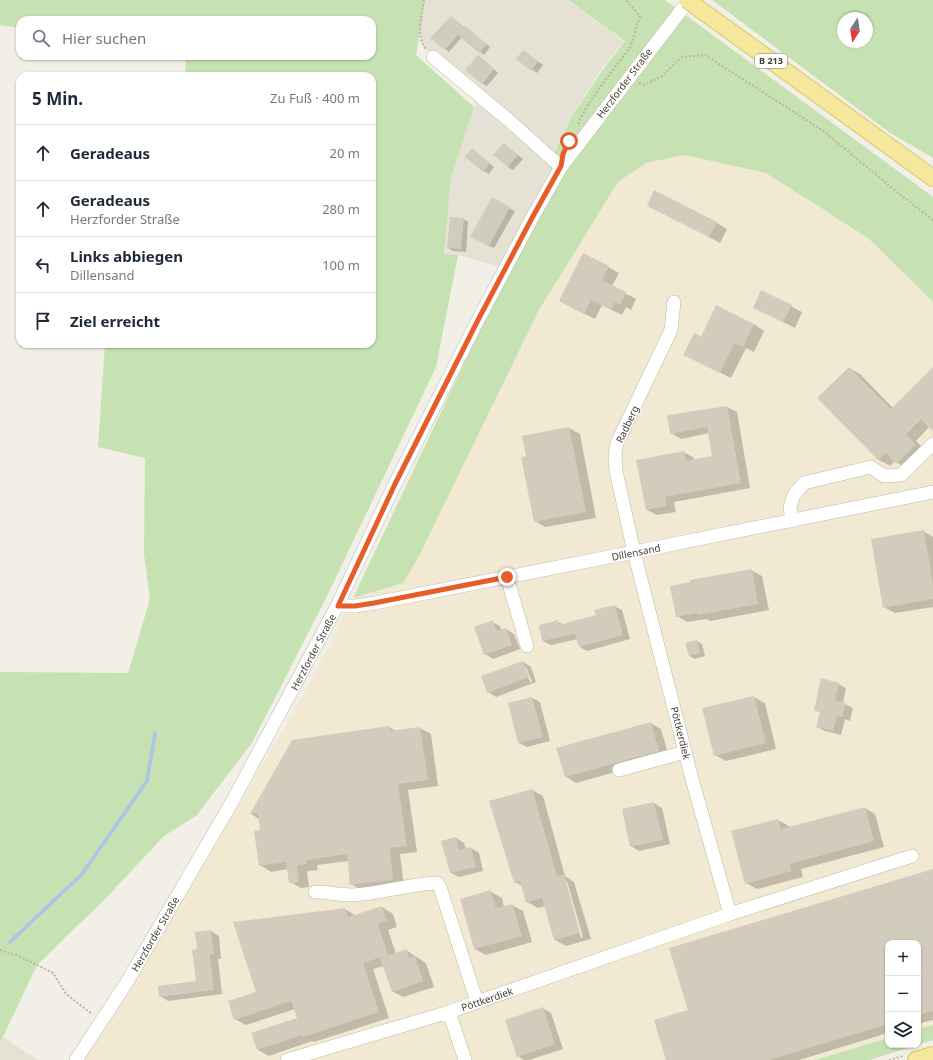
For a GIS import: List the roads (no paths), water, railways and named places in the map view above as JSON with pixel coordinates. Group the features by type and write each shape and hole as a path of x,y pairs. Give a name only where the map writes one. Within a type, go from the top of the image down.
{"main road":[{"name":"B 213","path":"688,0 933,178"},
{"path":"916,1060 933,1055"}],"street":[{"name":"Herzforder Straße","path":"76,1060 127,982 232,802 338,606 395,484 478,320 561,166 688,0"},
{"path":"433,58 512,122 561,166"},
{"name":"Radberg","path":"634,552 616,471 615,455 617,443 671,330 674,302"},
{"path":"792,521 790,507 794,495 804,483 871,467 884,476 901,475 933,444"},
{"name":"Dillensand","path":"338,606 355,606 374,603 933,492"},
{"name":"Pöttkerdiek","path":"634,552 685,752 730,914"},
{"path":"507,577 527,646"},
{"path":"619,770 685,752"},
{"name":"Pöttkerdiek","path":"287,1060 449,1012 730,914 912,856"},
{"path":"314,892 351,895 424,884 438,884 477,1002"},
{"name":"Pöttkerdiek","path":"449,1012 465,1060"}],"waterway":[{"path":"10,942 82,874 147,781 155,733"}]}
